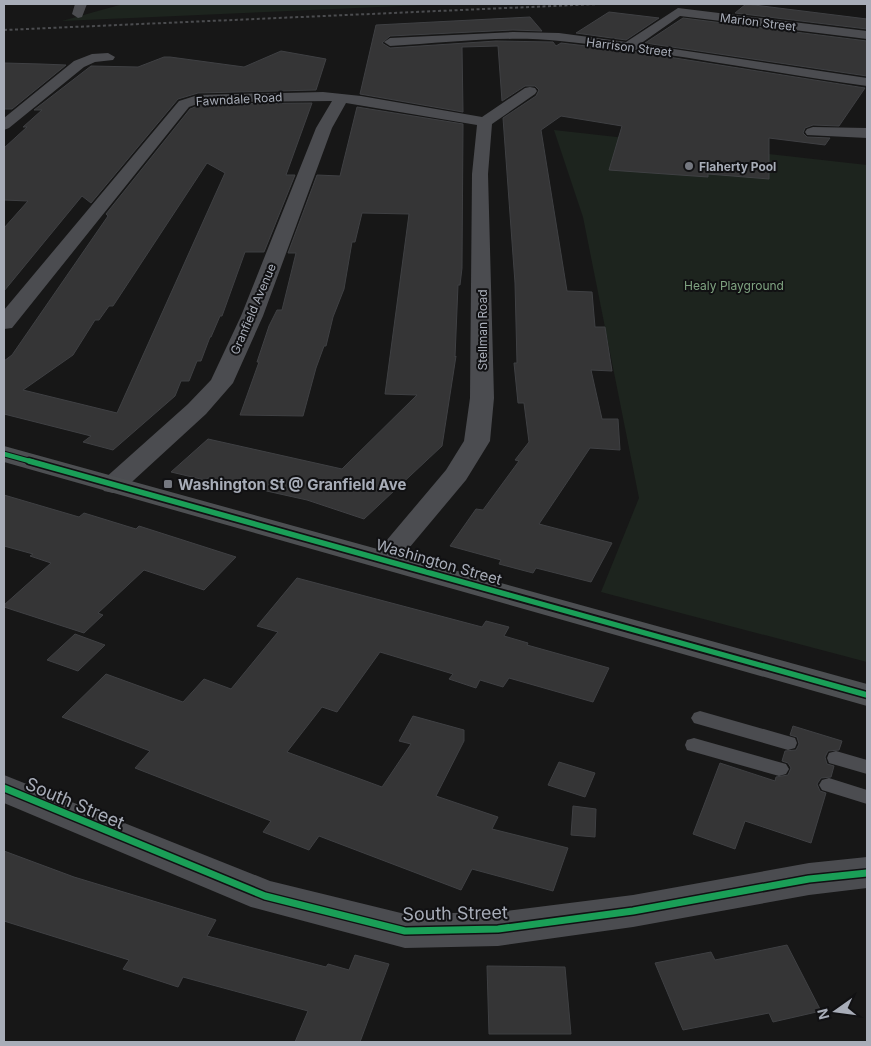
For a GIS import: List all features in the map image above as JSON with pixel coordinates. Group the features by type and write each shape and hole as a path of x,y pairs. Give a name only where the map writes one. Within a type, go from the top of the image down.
{"main road":[{"name":"Washington Street","path":"4,454 867,695"}],"street":[{"name":"Marion Street","path":"629,46 678,12 867,35"},
{"name":"Harrison Street","path":"390,42 539,36 629,46 867,82"},
{"path":"4,125 79,64 92,58 108,57"},
{"path":"486,122 530,91"},
{"name":"Fawndale Road","path":"4,323 184,104 198,99 219,98 341,98 486,122"},
{"name":"Granfield Avenue","path":"113,485 197,409 221,383 252,316 324,128 341,98"},
{"name":"Stellman Road","path":"384,560 457,474 477,441 482,398 480,174 482,136 486,122"},
{"path":"814,132 867,133"},
{"name":"South Street","path":"4,788 265,896 405,931 498,929 633,911 809,879 867,873"}],"lane":[{"path":"700,718 788,743"},
{"path":"694,745 779,769"},
{"path":"836,758 867,767"},
{"path":"829,784 867,797"}],"green space":[{"path":"123,4 447,4 62,21"},
{"name":"Healy Playground","path":"554,130 867,165 867,662 601,592 639,498 583,217"}],"building":[{"path":"746,4 867,19 867,29 735,13"},
{"path":"609,12 659,18 626,40 576,33"},
{"path":"530,17 542,31 513,30 390,36 382,43 390,48 496,41 553,42 556,46 561,43 637,52 865,88 839,126 813,125 805,128 803,133 807,137 830,138 825,145 769,138 769,179 708,174 708,177 609,170 622,126 561,116 541,130 567,291 592,292 595,327 605,327 612,371 591,370 602,419 618,419 620,450 590,448 539,524 612,543 591,582 536,568 533,573 499,564 501,560 450,546 476,509 483,510 519,461 515,460 529,442 524,403 518,403 514,363 517,363 515,283 503,118 536,96 539,90 535,86 525,86 502,101 498,46 462,47 463,112 360,94 376,25"},
{"path":"683,18 867,41 867,76 645,43"},
{"path":"281,51 326,59 316,90 198,93 178,99 91,203 82,196 4,291 4,228 28,201 4,200 4,148 42,110 34,110 91,66 138,67 164,57 170,57 244,67"},
{"path":"4,63 66,65 12,109 4,109"},
{"path":"312,103 286,175 295,175 264,252 245,252 222,316 220,316 210,337 201,361 197,361 189,381 181,381 175,396 113,450 83,442 91,436 4,414 4,361 12,355 108,216 106,214 190,109 200,105","holes":["207,163 225,173 117,413 23,390 73,355 95,320 99,320 109,306 113,306"]},
{"path":"357,107 463,124 462,268 460,285 458,285 456,356 442,446 364,519 307,500 208,478 205,480 171,472 208,439 342,469 417,395 385,394 409,214 362,213 355,242 352,242 344,289 333,317 326,346 324,346 316,368 303,416 240,415 259,362 257,362 269,326 277,310 282,310 296,253 288,253 317,175 340,176"},
{"path":"4,495 79,517 84,513 136,529 139,526 236,557 204,590 144,570 98,613 103,615 84,633 4,607 51,563 30,556 33,554 4,546"},
{"path":"297,578 482,627 486,621 509,627 504,636 528,643 527,645 609,668 593,702 509,678 503,687 480,680 476,688 449,679 453,674 380,652 337,712 322,707 287,752 382,787 411,744 399,741 413,716 464,730 464,741 436,796 498,817 492,829 568,848 553,891 472,869 461,890 319,836 309,850 263,832 271,821 135,768 150,751 62,717 106,674 183,702 204,679 231,689 278,632 257,626"},
{"path":"75,634 105,645 78,671 47,660"},
{"path":"793,726 842,741 839,750 828,751 825,757 827,764 834,766 831,777 821,778 817,784 820,791 826,793 811,843 745,821 735,849 693,834 720,763 775,781 776,777 788,775 791,768 788,763 782,761 785,751 796,750 799,744 797,737 790,735"},
{"path":"559,762 595,773 585,797 548,785"},
{"path":"573,806 596,809 595,837 571,835"},
{"path":"4,851 74,877 216,920 207,936 326,967 328,964 349,970 355,955 389,964 360,1042 295,1042 308,1011 183,977 178,987 123,969 129,960 4,921"},
{"path":"787,945 821,1011 773,1022 769,1013 683,1030 655,963 711,952 715,960"},
{"path":"487,966 565,967 571,1034 489,1034"}],"railway":[{"path":"4,30 598,4"}],"cycle path":[{"path":"4,454 867,695"},
{"path":"4,788 265,896 405,931 498,929 633,911 809,879 867,873"}],"place":[{"name":"Flaherty Pool","path":"689,166"},
{"name":"Washington St @ Granfield Ave","path":"168,484"}]}
